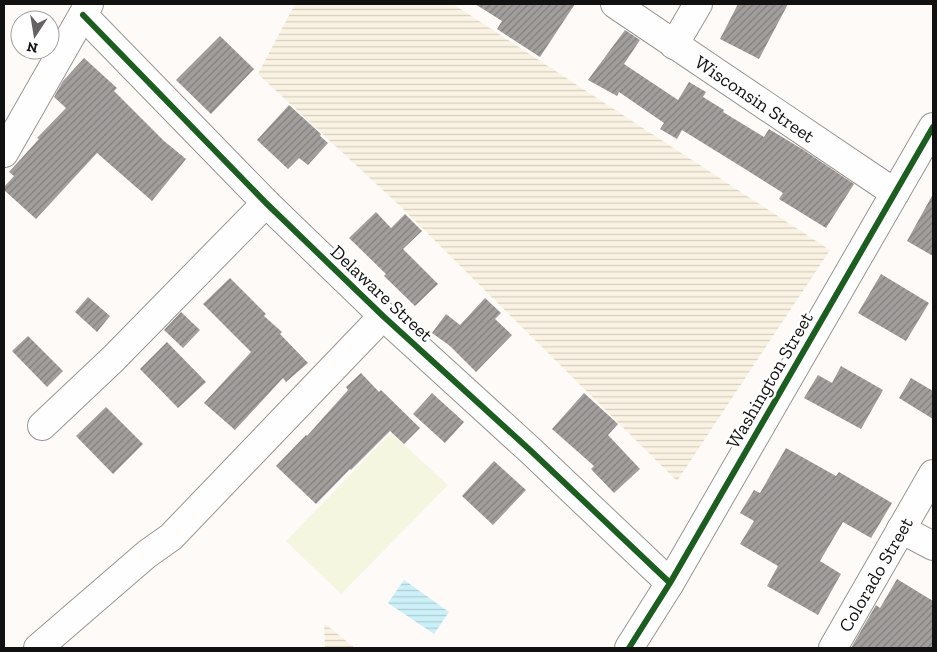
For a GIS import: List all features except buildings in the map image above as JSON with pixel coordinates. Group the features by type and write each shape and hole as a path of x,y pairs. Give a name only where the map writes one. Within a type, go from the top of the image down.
{"street":[{"name":"Wisconsin Street","path":"614,4 895,193"},
{"path":"674,45 698,4"},
{"path":"4,153 86,10"},
{"name":"Delaware Street","path":"86,10 266,203 383,316 531,451 670,583"},
{"name":"Washington Street","path":"629,648 670,583 933,127"},
{"path":"42,426 113,359 266,203"},
{"path":"38,648 147,554 171,537 383,316"},
{"name":"Colorado Street","path":"833,648 933,474"},
{"path":"901,529 933,546"}],"shaded area":[{"path":"295,4 453,4 830,250 677,481 401,207 258,74"},
{"path":"324,623 355,648 325,648"}],"green space":[{"path":"391,433 448,485 341,594 286,541"}],"water":[{"path":"404,580 449,612 434,634 388,603"}],"cycle path":[{"path":"83,15 266,203 383,316 531,451 670,583"},
{"path":"629,648 670,583 933,127"}]}
